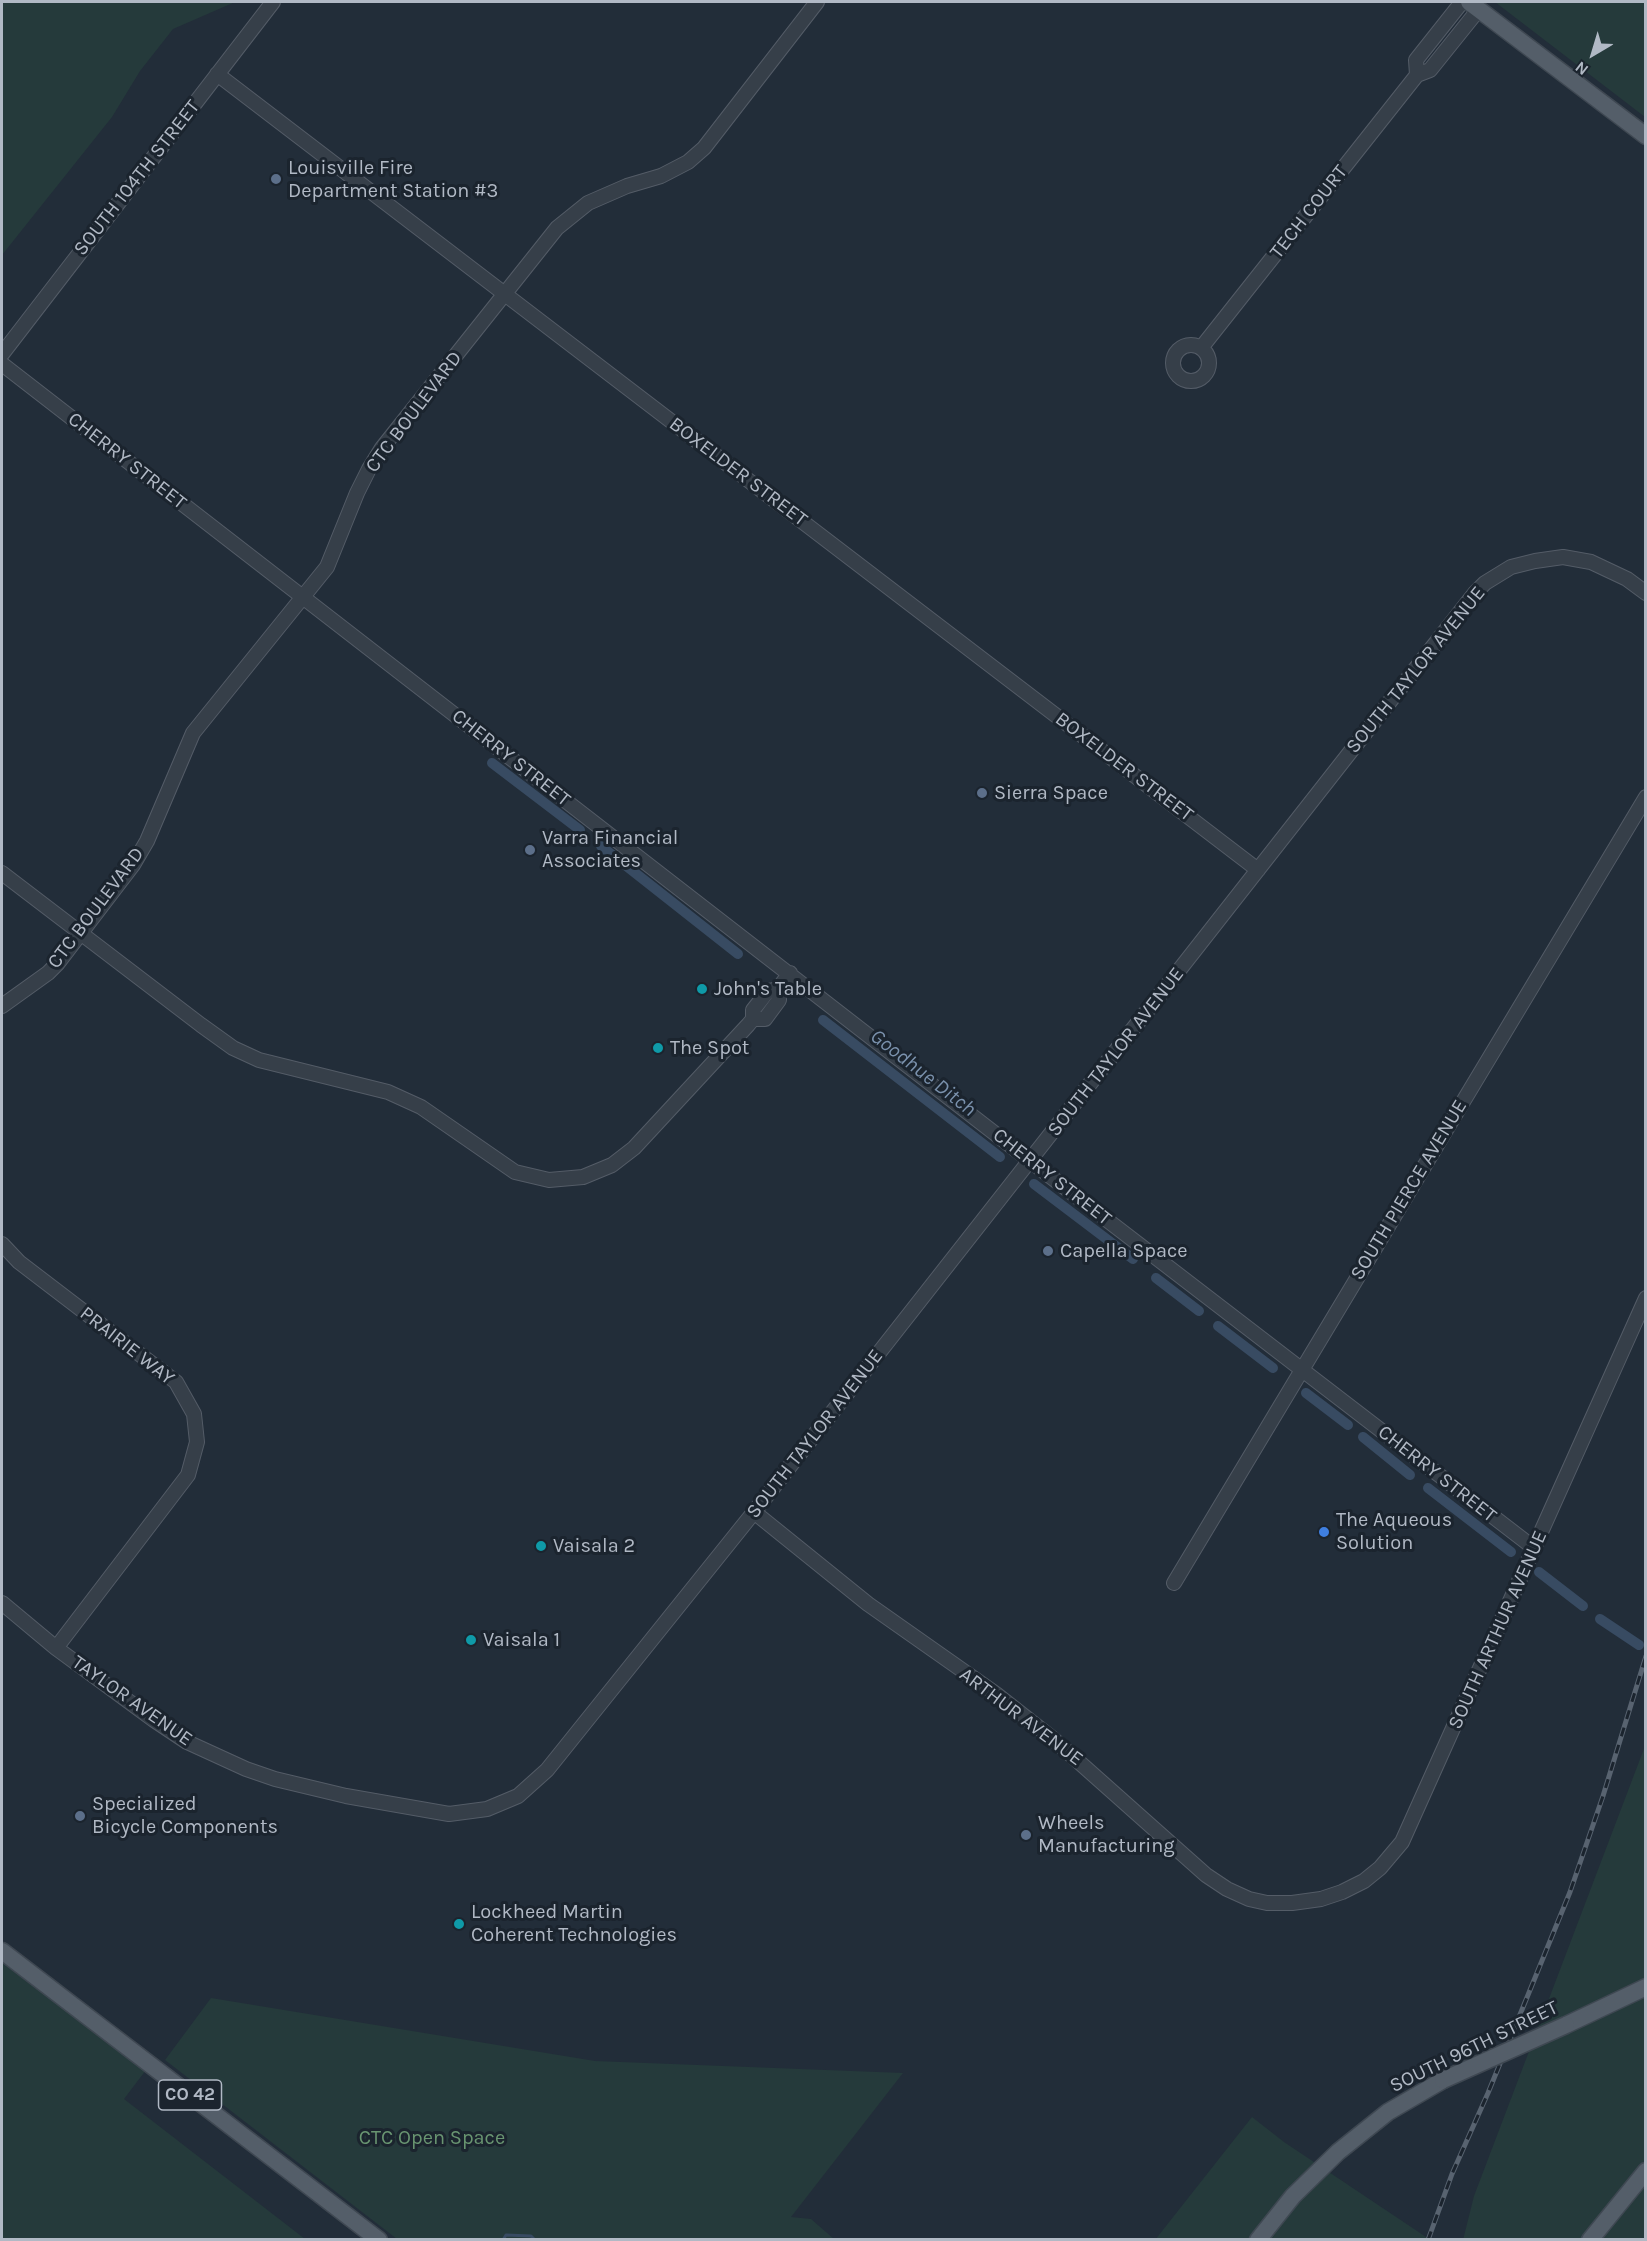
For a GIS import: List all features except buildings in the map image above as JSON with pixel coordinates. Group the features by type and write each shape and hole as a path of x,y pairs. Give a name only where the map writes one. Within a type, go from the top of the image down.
{"main road":[{"path":"1474,5 1646,136"},
{"name":"CO 42","path":"2,1951 379,2240"},
{"name":"SOUTH 96TH STREET","path":"1258,2240 1293,2196 1338,2152 1389,2112 1443,2080 1646,1987"},
{"path":"1590,2240 1646,2171"}],"street":[{"name":"SOUTH 104TH STREET","path":"2,354 273,2"},
{"name":"CTC BOULEVARD","path":"2,1006 48,973 58,963 139,856 193,734 327,567 357,493 382,448 557,228 588,203 627,186 661,176 688,162 704,148 817,2"},
{"name":"TECH COURT","path":"1417,75 1416,60 1462,2"},
{"name":"TECH COURT","path":"1202,348 1417,75 1430,70 1474,5"},
{"name":"BOXELDER STREET","path":"217,74 1258,870"},
{"name":"CHERRY STREET","path":"2,364 1534,1548"},
{"name":"SOUTH TAYLOR AVENUE","path":"488,1809 518,1797 547,1770 754,1512 1485,583 1511,567 1563,557 1592,562 1627,579 1646,593"},
{"name":"SOUTH PIERCE AVENUE","path":"1174,1583 1646,797"},
{"path":"2,873 233,1047 259,1060 387,1092 422,1107 515,1172 549,1179 583,1176 612,1165 634,1148 753,1019 765,1019 779,1000 778,989 790,973"},
{"name":"PRAIRIE WAY","path":"2,1244 19,1262 176,1382 194,1414 197,1442 188,1475 56,1648"},
{"name":"SOUTH ARTHUR AVENUE","path":"1292,1903 1321,1899 1364,1881 1380,1868 1402,1842 1646,1298"},
{"name":"ARTHUR AVENUE","path":"754,1512 868,1604 996,1694 1048,1735 1095,1774 1206,1875 1227,1889 1249,1899 1268,1903 1292,1903"},
{"name":"TAYLOR AVENUE","path":"2,1603 56,1648 154,1720 187,1742 246,1769 275,1779 346,1796 449,1814 488,1809"}],"green space":[{"path":"2,2 235,2 173,29 140,71 112,117 2,255"},
{"path":"1495,2 1645,2 1645,117"},
{"path":"1645,1746 1645,2239 1463,2240 1474,2196"},
{"path":"2,1963 146,2070 124,2099 305,2239 2,2239"},
{"name":"CTC Open Space","path":"211,1998 595,2061 903,2073 791,2217 811,2219 834,2239 397,2239 165,2060"},
{"path":"1252,2117 1284,2142 1429,2239 1155,2240"}],"waterway":[{"name":"Goodhue Ditch","path":"492,763 580,830"},
{"name":"Goodhue Ditch","path":"601,846 738,954"},
{"name":"Goodhue Ditch","path":"823,1020 1000,1157"},
{"name":"Goodhue Ditch","path":"1034,1184 1133,1259"},
{"name":"Goodhue Ditch","path":"1156,1278 1199,1311"},
{"name":"Goodhue Ditch","path":"1218,1326 1273,1368"},
{"name":"Goodhue Ditch","path":"1306,1393 1348,1425"},
{"name":"Goodhue Ditch","path":"1363,1437 1410,1475"},
{"name":"Goodhue Ditch","path":"1428,1488 1511,1552"},
{"name":"Goodhue Ditch","path":"1539,1572 1583,1606"},
{"name":"Goodhue Ditch","path":"1600,1619 1639,1645"},
{"path":"503,2240 506,2235 531,2236 535,2240"}],"railway":[{"path":"1428,2240 1452,2174 1488,2093 1570,1892 1603,1796 1646,1656"}],"place":[{"name":"Louisville Fire Department Station #3","path":"276,179"},
{"name":"Sierra Space","path":"982,793"},
{"name":"Varra Financial Associates","path":"530,850"},
{"name":"John's Table","path":"702,989"},
{"name":"The Spot","path":"658,1048"},
{"name":"Capella Space","path":"1048,1251"},
{"name":"The Aqueous Solution","path":"1324,1532"},
{"name":"Vaisala 2","path":"541,1546"},
{"name":"Vaisala 1","path":"471,1640"},
{"name":"Specialized Bicycle Components","path":"80,1816"},
{"name":"Wheels Manufacturing","path":"1026,1835"},
{"name":"Lockheed Martin Coherent Technologies","path":"459,1924"}]}
